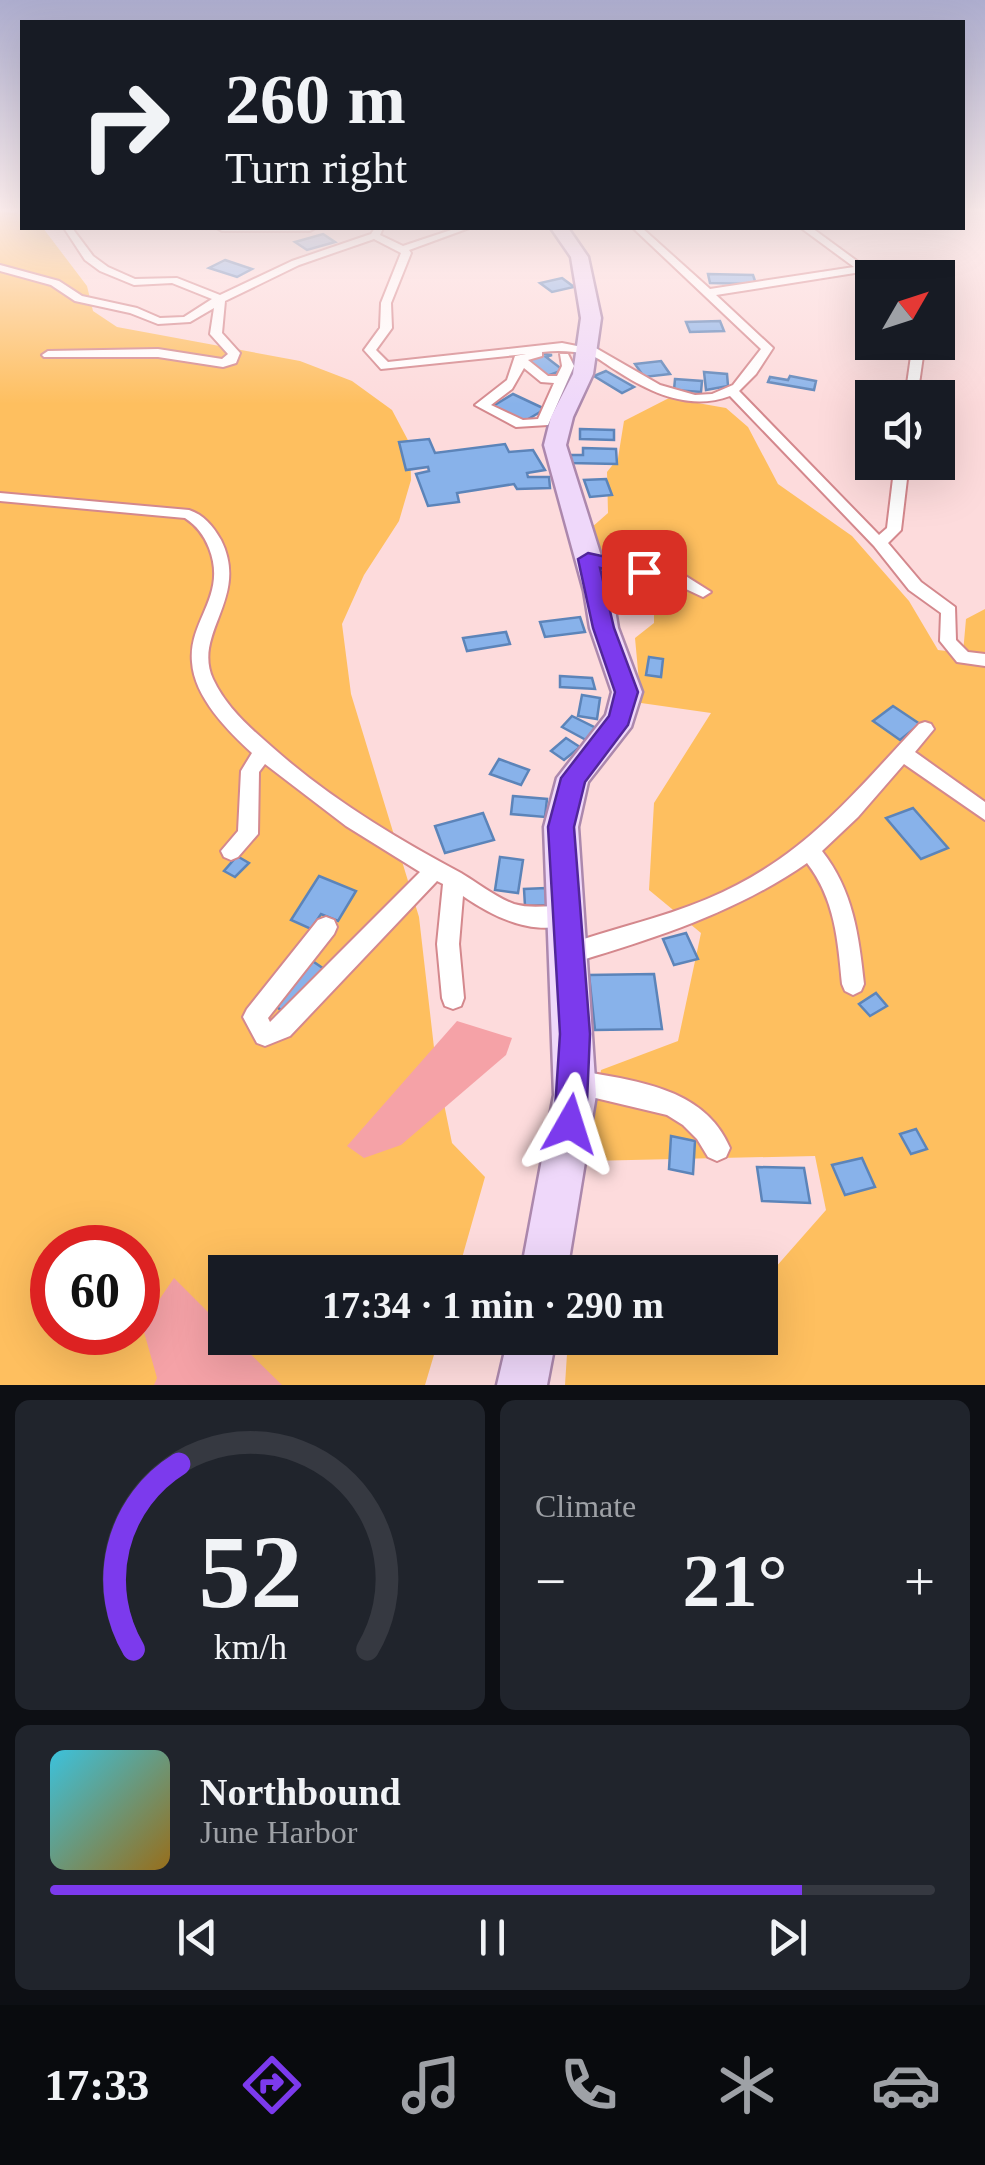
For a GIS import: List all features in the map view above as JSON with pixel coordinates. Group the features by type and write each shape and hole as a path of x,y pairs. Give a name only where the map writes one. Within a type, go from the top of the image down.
{"main road":[{"path":"547,1255 574,1082 561,827 566,796 586,759 620,719 627,692 604,628 555,445 556,430 585,368 579,352 586,276"},
{"path":"522,1385 528,1355"}],"street":[{"path":"28,276 55,283 79,299 133,310 158,322 186,320 271,276"},
{"path":"119,276 134,282 173,280 220,299"},
{"path":"398,276 384,314 386,328 370,350 376,362 384,366 562,346 644,384 698,398 732,391 767,348 689,276"},
{"path":"708,293 816,276"},
{"path":"48,356 158,353 223,363 232,360 234,353 216,334 220,299"},
{"path":"520,359 544,352 579,352"},
{"path":"520,359 520,372 505,392 481,405 521,424 543,422 568,366 579,352"},
{"path":"520,359 545,379 563,380"},
{"path":"732,391 916,586 949,612 946,629 963,658 985,660"},
{"path":"879,543 894,530 900,480"},
{"path":"0,497 189,514 201,520 218,551 222,586 202,638 199,664 206,684 225,712 264,750 372,833 510,913 544,919 566,916"},
{"path":"588,559 678,579 703,592"},
{"path":"569,954 665,926 754,886 809,850 925,729"},
{"path":"231,851 248,834 250,771 264,750"},
{"path":"902,753 985,812"},
{"path":"809,850 833,877 846,920 854,984"},
{"path":"326,927 255,1017 265,1035 282,1028 444,875"},
{"path":"444,875 452,998"},
{"path":"574,1082 680,1106 700,1118 718,1148"}],"shaded area":[{"path":"0,276 79,276 87,286 93,311 117,327 300,361 352,381 392,410 410,444 411,480 399,521 364,575 342,624 351,694 419,917 436,1065 452,1143 485,1177 463,1255 208,1255 208,1355 434,1355 425,1385 0,1385"},
{"path":"669,398 726,408 748,427 778,484 852,536 909,601 938,650 963,653 966,619 985,609 985,1385 565,1385 567,1355 778,1355 778,1265 826,1210 815,1156 587,1161 601,1070 678,1041 701,933 649,890 654,803 711,713 641,703 635,638 654,623 654,608 618,589 591,528 608,513 607,472 618,458 624,421"},
{"path":"457,1021 512,1038 506,1055 401,1145 364,1158 347,1146"},
{"path":"174,1278 208,1312 208,1355 251,1355 282,1385 154,1385 157,1378 150,1355 160,1355 160,1299"}],"building":[{"path":"708,276 753,276 756,284 710,283"},
{"path":"562,278 574,287 552,292 540,283"},
{"path":"720,321 724,331 690,332 686,322"},
{"path":"552,355 546,357 563,370 547,376 526,360"},
{"path":"661,361 670,374 644,377 635,364"},
{"path":"606,371 634,387 622,393 594,376"},
{"path":"704,372 727,374 728,386 706,390"},
{"path":"790,376 816,381 814,390 768,382 770,377 788,380"},
{"path":"675,379 702,381 701,392 674,390"},
{"path":"513,394 545,409 525,421 493,406"},
{"path":"580,429 614,430 614,440 580,439"},
{"path":"429,439 435,453 505,444 509,452 533,450 545,470 527,473 528,477 549,477 550,488 517,489 514,484 457,493 459,502 428,506 416,474 429,471 428,467 406,470 399,442"},
{"path":"583,448 616,449 617,464 570,463 570,455 583,455"},
{"path":"606,479 612,495 590,497 584,480"},
{"path":"580,617 585,632 545,637 540,622"},
{"path":"506,632 510,644 467,651 463,638"},
{"path":"649,657 663,659 661,677 646,675"},
{"path":"560,676 592,678 595,689 560,687"},
{"path":"582,695 600,698 597,719 578,716"},
{"path":"893,706 920,724 900,740 873,721"},
{"path":"572,716 596,728 586,740 562,727"},
{"path":"566,738 580,747 564,760 551,751"},
{"path":"499,759 529,770 521,785 490,774"},
{"path":"513,796 547,799 545,817 511,814"},
{"path":"913,808 948,848 921,859 886,818"},
{"path":"483,813 494,840 445,853 435,826"},
{"path":"237,856 249,863 235,877 224,871"},
{"path":"500,857 523,860 518,893 495,890"},
{"path":"319,876 356,891 338,921 321,914 311,929 291,920"},
{"path":"546,888 548,905 525,906 524,889"},
{"path":"686,933 698,959 674,965 663,939"},
{"path":"311,960 324,969 283,1012 271,1002"},
{"path":"654,974 662,1029 595,1030 589,975"},
{"path":"876,993 887,1006 870,1016 859,1004"},
{"path":"916,1129 927,1149 911,1154 900,1134"},
{"path":"671,1136 695,1141 693,1174 669,1169"},
{"path":"862,1158 875,1187 845,1195 832,1165"},
{"path":"757,1167 804,1168 810,1203 762,1201"}],"route":[{"path":"570,1124 575,1034 561,827 573,778 620,719 627,692 604,628 588,559 644,572"}]}
